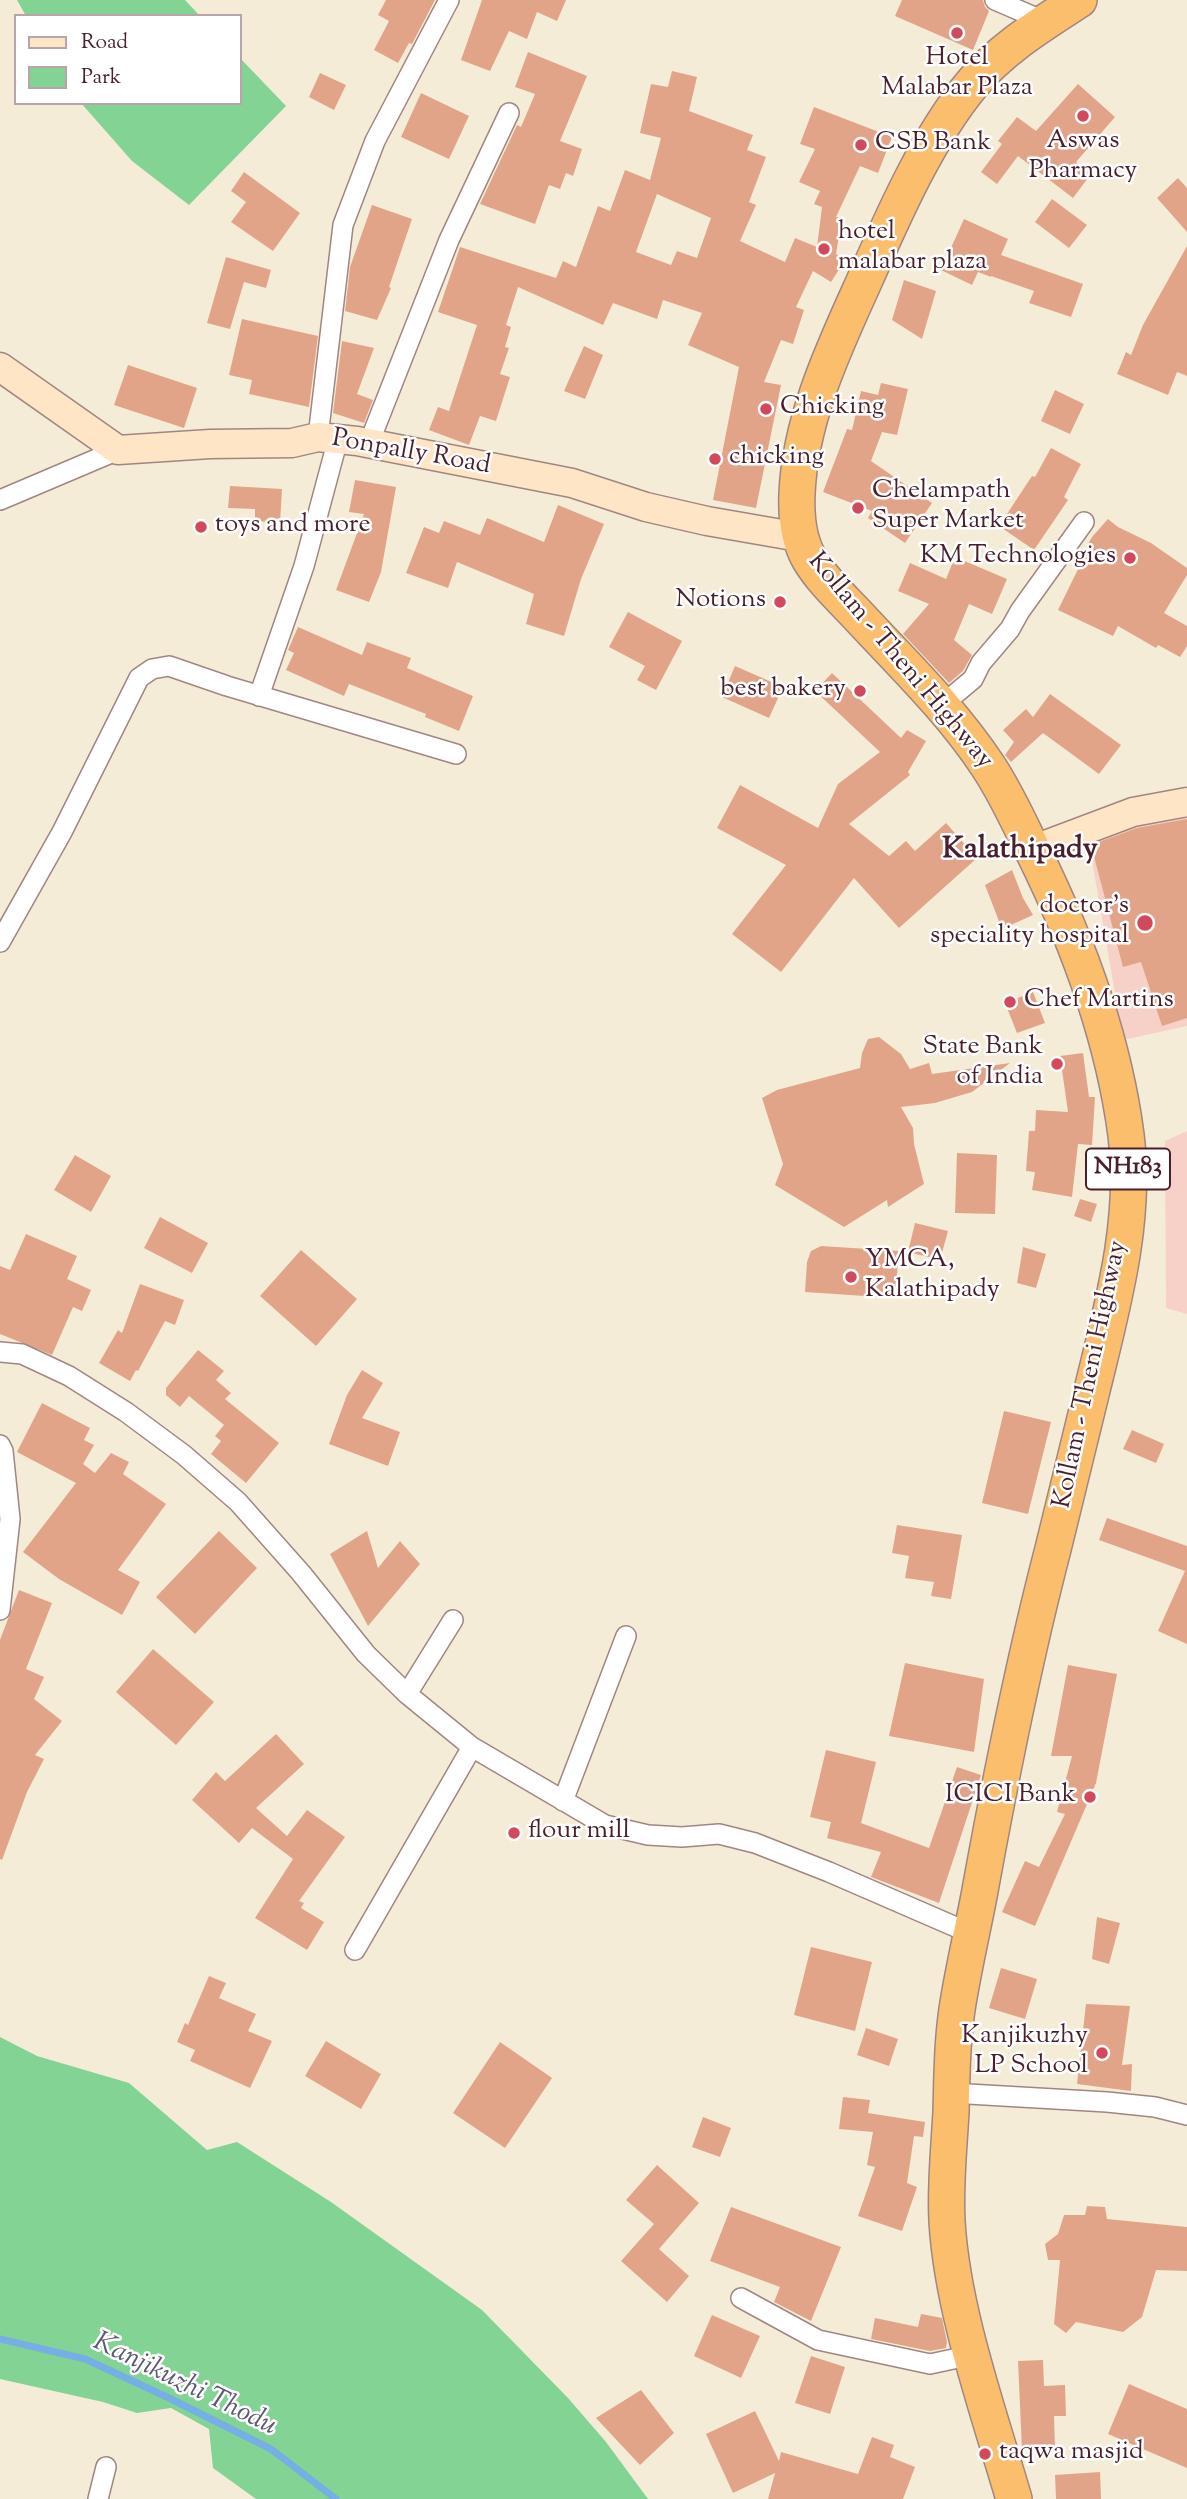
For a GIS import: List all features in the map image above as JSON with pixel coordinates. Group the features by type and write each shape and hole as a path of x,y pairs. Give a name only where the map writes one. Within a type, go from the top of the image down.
{"highway":[{"name":"Kollam - Theni Highway","path":"1014,2499 972,2355 947,2224 953,2043 958,2003 1026,1654 1108,1326 1126,1211 1126,1138 1106,1039 1093,993 1072,935 1000,786 942,705 832,588 810,560 799,537 796,498 800,460 832,355 921,164 952,111 973,83 1012,44 1079,0"}],"main road":[{"path":"0,368 118,450"},
{"name":"Ponpally Road","path":"118,450 210,444 292,443 328,438 369,443 572,483 646,507 706,521 799,537"},
{"path":"1032,850 1133,812 1187,802"}],"street":[{"path":"259,696 304,566 328,438 343,225 374,141 449,0"},
{"path":"995,0 1046,22"},
{"path":"369,443 449,240 509,113"},
{"path":"0,500 118,450"},
{"path":"942,705 973,678 981,663 1010,629 1084,522"},
{"path":"0,942 62,832 139,678 152,669 169,666 259,696 456,754"},
{"path":"0,1352 22,1354 69,1376 127,1412 184,1455 238,1502 301,1573 366,1654 407,1694 472,1747 605,1825 648,1835 682,1837 719,1834 755,1843 972,1934"},
{"path":"0,1445 3,1451 10,1519 0,1610"},
{"path":"407,1694 453,1620"},
{"path":"563,1801 626,1636"},
{"path":"355,1950 472,1747"},
{"path":"951,2093 1107,2102 1155,2107 1187,2115"},
{"path":"741,2298 818,2340 930,2364 972,2355"},
{"path":"98,2499 106,2467"}],"shaded area":[{"name":"doctor's speciality hospital","path":"1187,805 1187,1026 1123,1040 1085,820"},
{"path":"1187,1131 1187,1314 1166,1308 1165,1141"}],"green space":[{"path":"17,0 185,0 198,14 25,14"},
{"path":"242,60 286,106 189,205 132,161 83,105 242,105"},
{"path":"0,2037 37,2056 129,2083 207,2150 237,2142 331,2202 482,2310 568,2398 606,2442 648,2499 256,2499 213,2468 209,2429 171,2408 137,2413 103,2402 0,2379"}],"building":[{"path":"386,0 435,0 412,44 409,43 398,63 374,50 389,21 378,15"},
{"path":"482,0 566,0 557,21 537,12 527,39 509,31 490,71 461,60"},
{"name":"Hotel Malabar Plaza","path":"902,0 983,0 989,11 973,50 895,16"},
{"path":"528,52 587,76 560,141 582,149 573,176 566,173 560,189 549,185 535,224 480,204 517,125 521,127 535,94 515,87"},
{"path":"672,71 697,77 689,111 753,135 747,150 766,157 749,202 756,205 740,241 785,262 795,238 817,247 822,207 814,204 820,191 799,182 815,149 800,144 814,107 892,137 878,173 860,166 836,217 842,218 836,254 845,260 831,282 813,271 796,307 804,310 793,344 781,340 764,382 781,385 756,508 713,500 739,367 688,345 702,313 663,300 657,319 613,303 603,325 518,287 506,325 511,327 505,347 509,348 500,374 510,377 496,421 480,416 469,445 429,430 438,407 449,411 477,325 438,312 460,247 556,278 563,261 576,267 598,206 610,211 625,170 650,180 661,138 640,133 651,84 668,87","holes":["657,194 711,218 697,258 677,251 671,265 636,252"]},
{"path":"320,73 346,85 334,110 309,97"},
{"path":"1078,84 1115,117 1076,162 1091,174 1073,198 1018,156 997,184 981,172 1002,144 998,141 1017,117 1036,131"},
{"path":"421,93 469,116 449,159 401,137"},
{"path":"244,172 300,213 273,251 231,222 246,202 231,191"},
{"path":"1178,178 1187,188 1187,232 1157,198"},
{"path":"1052,199 1087,225 1069,248 1035,222"},
{"path":"372,205 412,219 389,287 391,288 377,320 345,311 350,267"},
{"path":"964,219 1008,239 1001,255 1083,284 1071,317 1029,303 1034,291 978,272 972,285 941,270"},
{"path":"1187,246 1187,376 1177,372 1168,395 1117,374 1126,352 1131,355 1143,325"},
{"path":"226,257 271,270 266,288 244,282 230,329 207,323"},
{"path":"904,280 936,291 922,339 892,320"},
{"path":"242,319 318,336 309,407 249,394 252,380 229,375"},
{"path":"342,341 374,348 357,394 373,400 364,423 333,413"},
{"path":"584,346 603,355 585,399 564,391"},
{"path":"128,365 197,388 184,428 114,405"},
{"path":"881,383 908,389 897,435 882,432 871,461 932,503 905,543 868,518 872,511 823,492 847,429 852,430 861,391 878,395"},
{"path":"1055,390 1084,404 1070,434 1041,421"},
{"path":"1051,448 1081,464 1064,497 1068,500 1034,550 999,526 1032,476 1035,477"},
{"path":"355,480 396,487 381,572 369,602 336,590 364,514 349,512"},
{"path":"230,486 282,489 280,523 255,521 255,509 228,508"},
{"path":"558,505 604,524 581,579 564,636 526,624 534,594 457,562 448,588 406,573 424,527 439,533 444,521 480,535 487,518 544,542"},
{"path":"1108,519 1118,527 1151,543 1187,568 1187,575 1164,613 1187,626 1187,646 1180,657 1158,645 1156,648 1118,626 1113,636 1058,610 1085,555 1083,553 1092,537"},
{"path":"955,557 1007,579 992,614 969,604 954,640 972,655 963,671 949,683 903,634 929,604 898,591 910,563 946,579"},
{"path":"628,612 682,641 656,690 637,680 645,666 609,647"},
{"path":"298,627 362,655 367,642 411,658 407,668 473,696 459,731 425,717 426,714 349,684 344,696 286,670 294,653 288,650"},
{"path":"735,666 783,687 769,718 722,697"},
{"path":"832,673 901,738 907,730 926,741 908,772 910,775 849,824 889,856 906,841 915,851 946,823 977,858 899,928 854,878 781,972 732,934 786,865 717,828 740,785 818,828 838,784 880,752 815,691"},
{"path":"1050,694 1121,745 1099,774 1043,733 1011,762 1005,755 1014,742 1003,730 1026,709 1033,717"},
{"name":"doctor's speciality hospital","path":"1187,819 1187,1018 1162,1026 1141,962 1123,967 1091,845 1137,828"},
{"path":"1012,870 1033,915 1002,929 985,885"},
{"path":"1033,992 1045,1023 1017,1033 1005,1003"},
{"path":"879,1037 901,1054 910,1069 929,1063 932,1074 1010,1063 972,1092 935,1103 901,1107 913,1128 914,1144 924,1184 888,1207 887,1200 844,1227 775,1185 783,1164 762,1098 777,1090 860,1068 868,1039"},
{"path":"1083,1053 1089,1097 1095,1097 1092,1145 1078,1144 1072,1197 1032,1190 1035,1172 1026,1171 1029,1131 1035,1131 1036,1110 1068,1112 1060,1056"},
{"path":"957,1153 997,1155 995,1214 955,1213"},
{"path":"75,1155 111,1176 91,1212 54,1190"},
{"path":"1080,1199 1097,1204 1091,1222 1074,1216"},
{"path":"160,1217 208,1243 192,1273 144,1248"},
{"path":"915,1223 948,1231 940,1260 908,1252"},
{"path":"26,1234 77,1256 67,1279 91,1290 82,1311 73,1307 52,1355 0,1334 0,1266 10,1270"},
{"name":"YMCA, Kalathipady","path":"821,1246 899,1251 895,1298 805,1292 807,1262 811,1251"},
{"path":"1023,1247 1046,1254 1036,1288 1017,1283"},
{"path":"301,1250 357,1299 316,1346 260,1296"},
{"path":"140,1284 184,1300 175,1325 165,1321 130,1381 99,1363 118,1330 122,1333"},
{"path":"198,1350 224,1371 216,1380 231,1393 225,1399 279,1443 246,1483 211,1454 221,1441 215,1436 224,1425 189,1396 180,1407 166,1395 166,1388"},
{"path":"362,1370 383,1383 362,1418 400,1432 388,1466 329,1444 347,1395"},
{"path":"42,1403 90,1428 84,1440 94,1445 83,1464 95,1473 111,1453 129,1462 123,1474 166,1504 118,1570 140,1582 122,1615 59,1579 23,1552 76,1483 17,1452"},
{"path":"1004,1411 1051,1422 1028,1514 982,1503"},
{"path":"1132,1430 1164,1444 1156,1463 1123,1449"},
{"path":"1107,1518 1187,1546 1187,1644 1158,1631 1185,1571 1099,1540"},
{"path":"897,1525 962,1535 951,1599 931,1596 934,1582 905,1578 909,1556 892,1553"},
{"path":"219,1531 257,1568 195,1634 156,1597"},
{"path":"367,1531 378,1568 400,1541 420,1564 368,1626 330,1554"},
{"path":"19,1590 52,1603 26,1669 44,1677 34,1699 62,1721 35,1755 44,1759 27,1792 2,1860 0,1640"},
{"path":"153,1649 214,1702 176,1745 116,1692"},
{"path":"905,1663 984,1679 974,1752 889,1736"},
{"path":"1068,1665 1117,1674 1096,1783 1035,1926 1002,1912 1025,1861 1039,1867 1065,1814 1057,1812 1072,1756 1051,1756"},
{"path":"276,1734 304,1764 256,1808 287,1836 307,1810 345,1837 299,1901 304,1903 301,1908 324,1922 307,1950 255,1918 293,1859 252,1828 239,1843 192,1800 216,1772 225,1781"},
{"path":"826,1750 876,1762 861,1823 929,1848 957,1767 981,1775 939,1903 871,1877 881,1852 827,1838 831,1822 810,1817"},
{"path":"1097,1917 1120,1923 1109,1964 1092,1959"},
{"path":"811,1947 872,1962 855,2031 794,2015"},
{"path":"1001,1968 1037,1979 1025,2019 989,2008"},
{"path":"209,1976 226,1983 219,1998 256,2014 248,2031 272,2041 250,2088 190,2061 195,2050 177,2042 185,2023 188,2025"},
{"name":"Kanjikuzhy LP School","path":"1086,2004 1130,2006 1122,2065 1132,2064 1131,2091 1077,2084"},
{"path":"866,2028 898,2039 889,2066 857,2055"},
{"path":"326,2041 381,2074 361,2109 305,2076"},
{"path":"500,2042 552,2078 505,2148 453,2113"},
{"path":"843,2097 870,2100 868,2113 925,2122 923,2137 914,2136 907,2183 917,2187 902,2231 858,2216 875,2167 867,2165 873,2132 839,2129"},
{"path":"703,2117 731,2128 720,2157 692,2147"},
{"path":"657,2165 699,2203 659,2249 689,2276 667,2302 621,2261 654,2224 626,2200"},
{"path":"1087,2206 1105,2207 1107,2219 1187,2227 1187,2271 1156,2270 1142,2317 1123,2332 1076,2322 1066,2333 1054,2324 1060,2260 1048,2260 1045,2244 1058,2234 1064,2215 1085,2215"},
{"path":"731,2207 841,2247 811,2321 774,2302 780,2287 710,2261"},
{"path":"921,2314 942,2318 946,2348 930,2351 871,2339 875,2318 918,2327"},
{"path":"712,2315 760,2336 741,2378 694,2356"},
{"path":"811,2356 845,2367 830,2414 795,2403"},
{"path":"1043,2360 1044,2386 1065,2385 1066,2416 1054,2416 1055,2449 1022,2450 1018,2361"},
{"path":"1129,2384 1187,2409 1187,2468 1108,2434"},
{"path":"641,2390 674,2433 640,2465 596,2418"},
{"path":"755,2411 779,2461 781,2452 858,2474 872,2437 894,2445 890,2457 915,2467 903,2499 768,2499 775,2473 733,2493 706,2434"},
{"path":"1100,2472 1101,2499 1056,2499 1055,2475"}],"waterway":[{"name":"Kanjikuzhi Thodu","path":"0,2339 85,2359 167,2397 271,2449 336,2499"}],"place":[{"name":"Hotel Malabar Plaza","path":"957,33"},
{"name":"Aswas Pharmacy","path":"1083,116"},
{"name":"CSB Bank","path":"861,145"},
{"name":"hotel malabar plaza","path":"824,249"},
{"name":"Chicking","path":"766,409"},
{"name":"chicking","path":"715,459"},
{"name":"Chelampath Super Market","path":"858,508"},
{"name":"toys and more","path":"201,527"},
{"name":"KM Technologies","path":"1130,558"},
{"name":"Notions","path":"780,602"},
{"name":"best bakery","path":"860,691"},
{"name":"doctor's speciality hospital","path":"1145,923"},
{"name":"Chef Martins","path":"1010,1002"},
{"name":"State Bank of India","path":"1057,1064"},
{"name":"YMCA, Kalathipady","path":"851,1277"},
{"name":"ICICI Bank","path":"1090,1797"},
{"name":"flour mill","path":"514,1833"},
{"name":"Kanjikuzhy LP School","path":"1102,2053"},
{"name":"taqwa masjid","path":"985,2454"}],"district":[{"name":"Kalathipady","path":"1020,852"}]}
